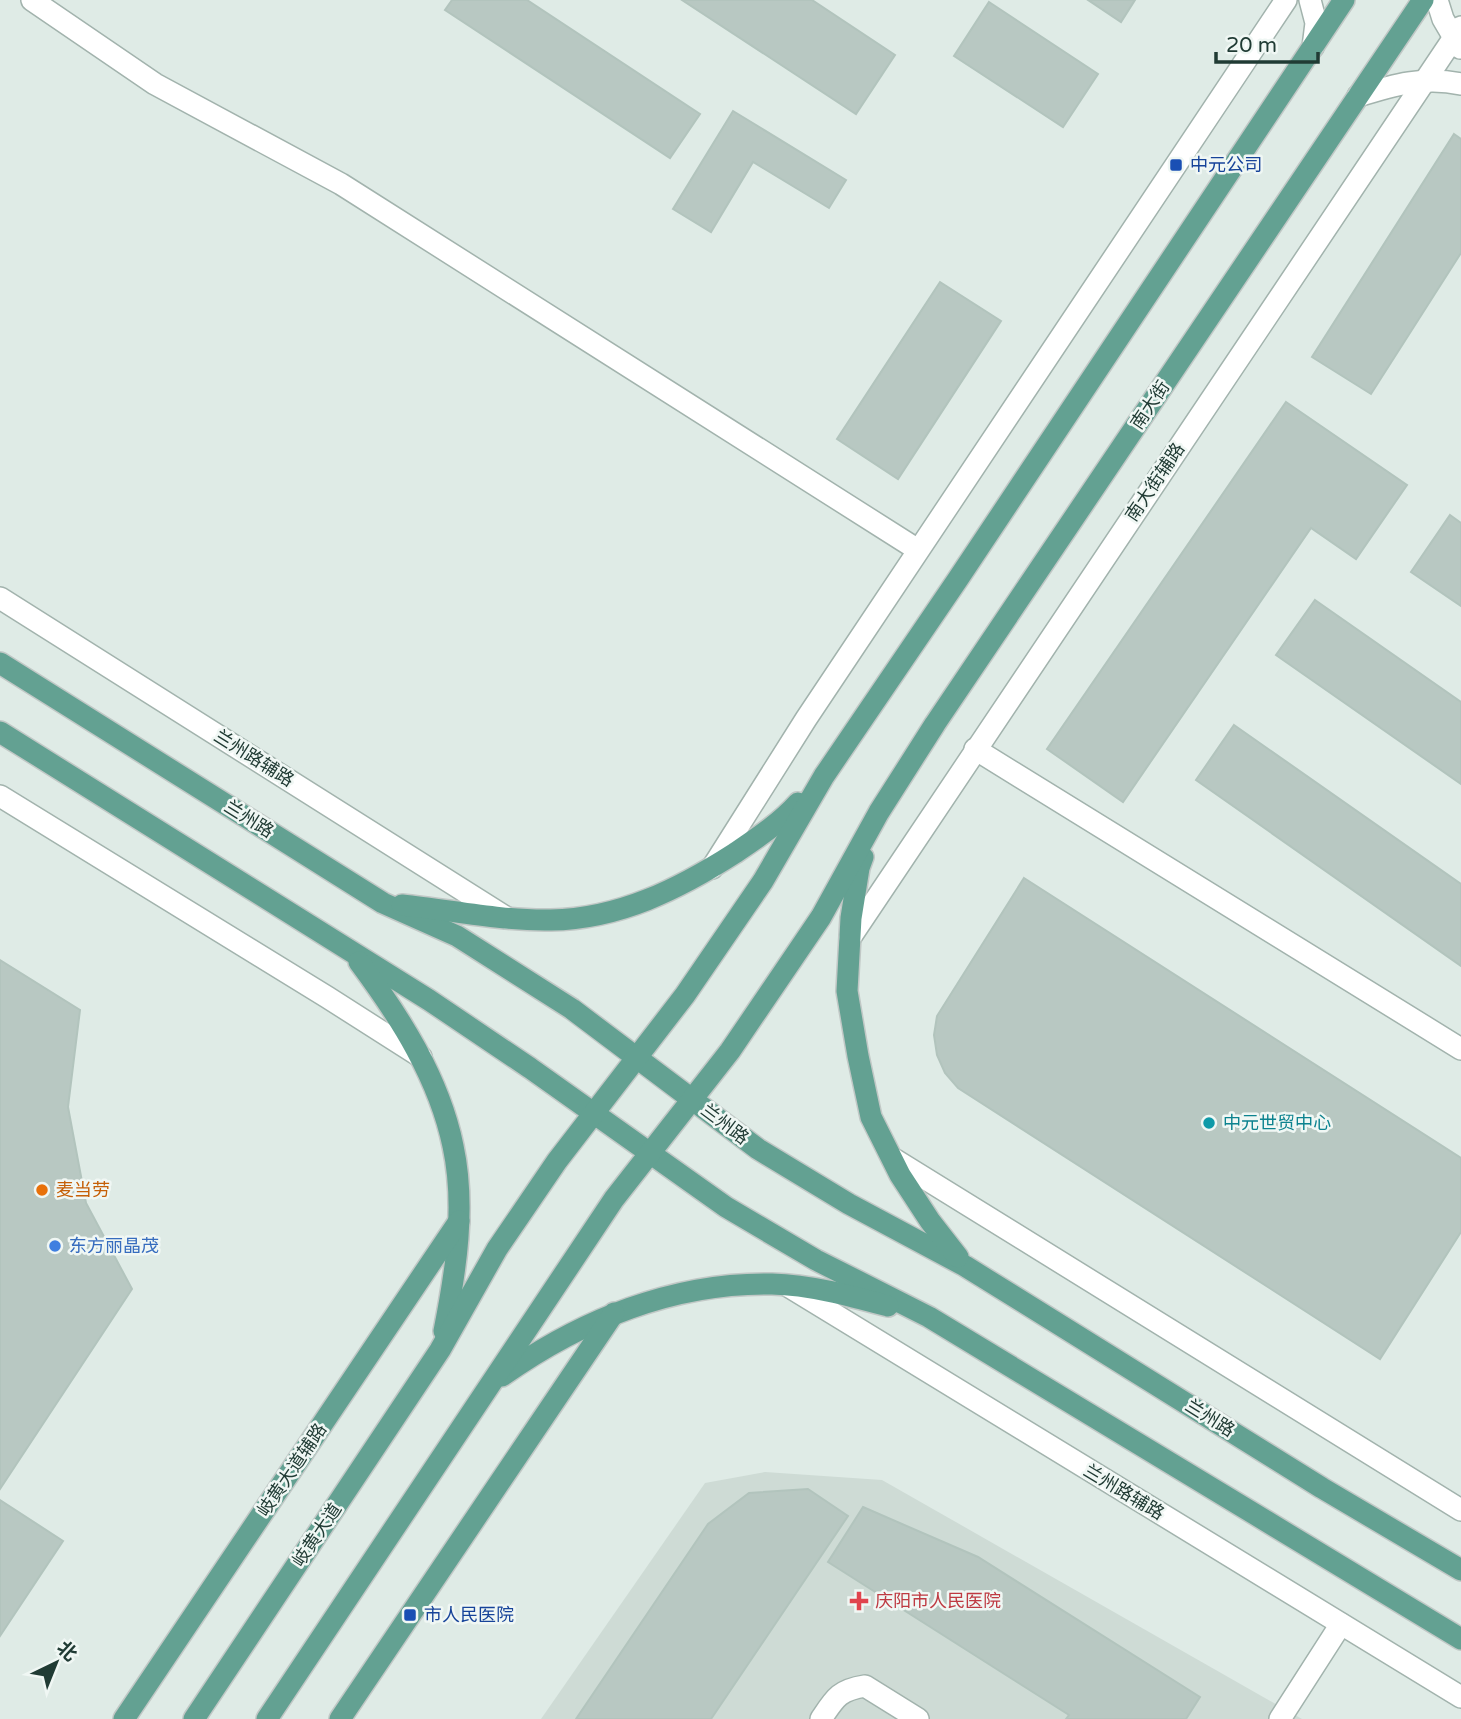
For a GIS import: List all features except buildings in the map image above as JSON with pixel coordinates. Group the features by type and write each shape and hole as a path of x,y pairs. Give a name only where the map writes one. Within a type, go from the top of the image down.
{"main road":[{"path":"383,903 507,918 552,920 600,916 653,899 712,868 789,814 824,776 966,568 1344,0"},
{"name":"南大街","path":"879,812 950,701 1423,0"},
{"name":"兰州路","path":"0,663 383,903 457,936 572,1009 758,1149 849,1204 965,1266 1310,1481 1461,1570"},
{"path":"0,732 350,949 530,1068 726,1207 816,1260 929,1317 1461,1639"},
{"name":"岐黄大道","path":"194,1719 440,1350 497,1249 594,1113 685,995 763,881 824,776"},
{"path":"879,812 859,868 850,938 847,991 858,1056 871,1117 930,1221 965,1266"},
{"path":"267,1719 614,1199 730,1051 821,917 879,812"},
{"path":"350,949 401,1021 421,1057 441,1103 453,1145 459,1221 450,1299 440,1350"},
{"name":"岐黄大道辅路","path":"124,1719 459,1221"},
{"path":"492,1384 551,1344 614,1313 650,1301 699,1290 773,1284 849,1295 929,1317"},
{"path":"340,1719 614,1313"}],"street":[{"path":"33,0 155,84 341,184 918,550"},
{"path":"712,868 806,719 1286,0"},
{"path":"1310,0 1316,23 1313,47"},
{"path":"1437,0 1443,19 1458,38"},
{"name":"南大街辅路","path":"850,938 1425,80 1458,38"},
{"path":"1358,96 1410,81 1435,80 1461,84"},
{"name":"兰州路辅路","path":"0,598 507,918"},
{"path":"975,750 1461,1049"},
{"path":"0,796 421,1057"},
{"path":"892,1158 1461,1510"},
{"name":"兰州路辅路","path":"788,1286 1461,1697"},
{"path":"1280,1719 1341,1625"},
{"path":"821,1719 846,1689 865,1686 918,1719"}],"shaded area":[{"name":"庆阳市人民医院","path":"765,1472 882,1480 1302,1719 541,1719 705,1483"}],"place":[{"name":"中元公司","path":"1176,165"},
{"name":"中元世贸中心","path":"1209,1123"},
{"name":"麦当劳","path":"42,1190"},
{"name":"东方丽晶茂","path":"55,1246"},
{"name":"庆阳市人民医院","path":"859,1601"},
{"name":"市人民医院","path":"410,1615"}]}
